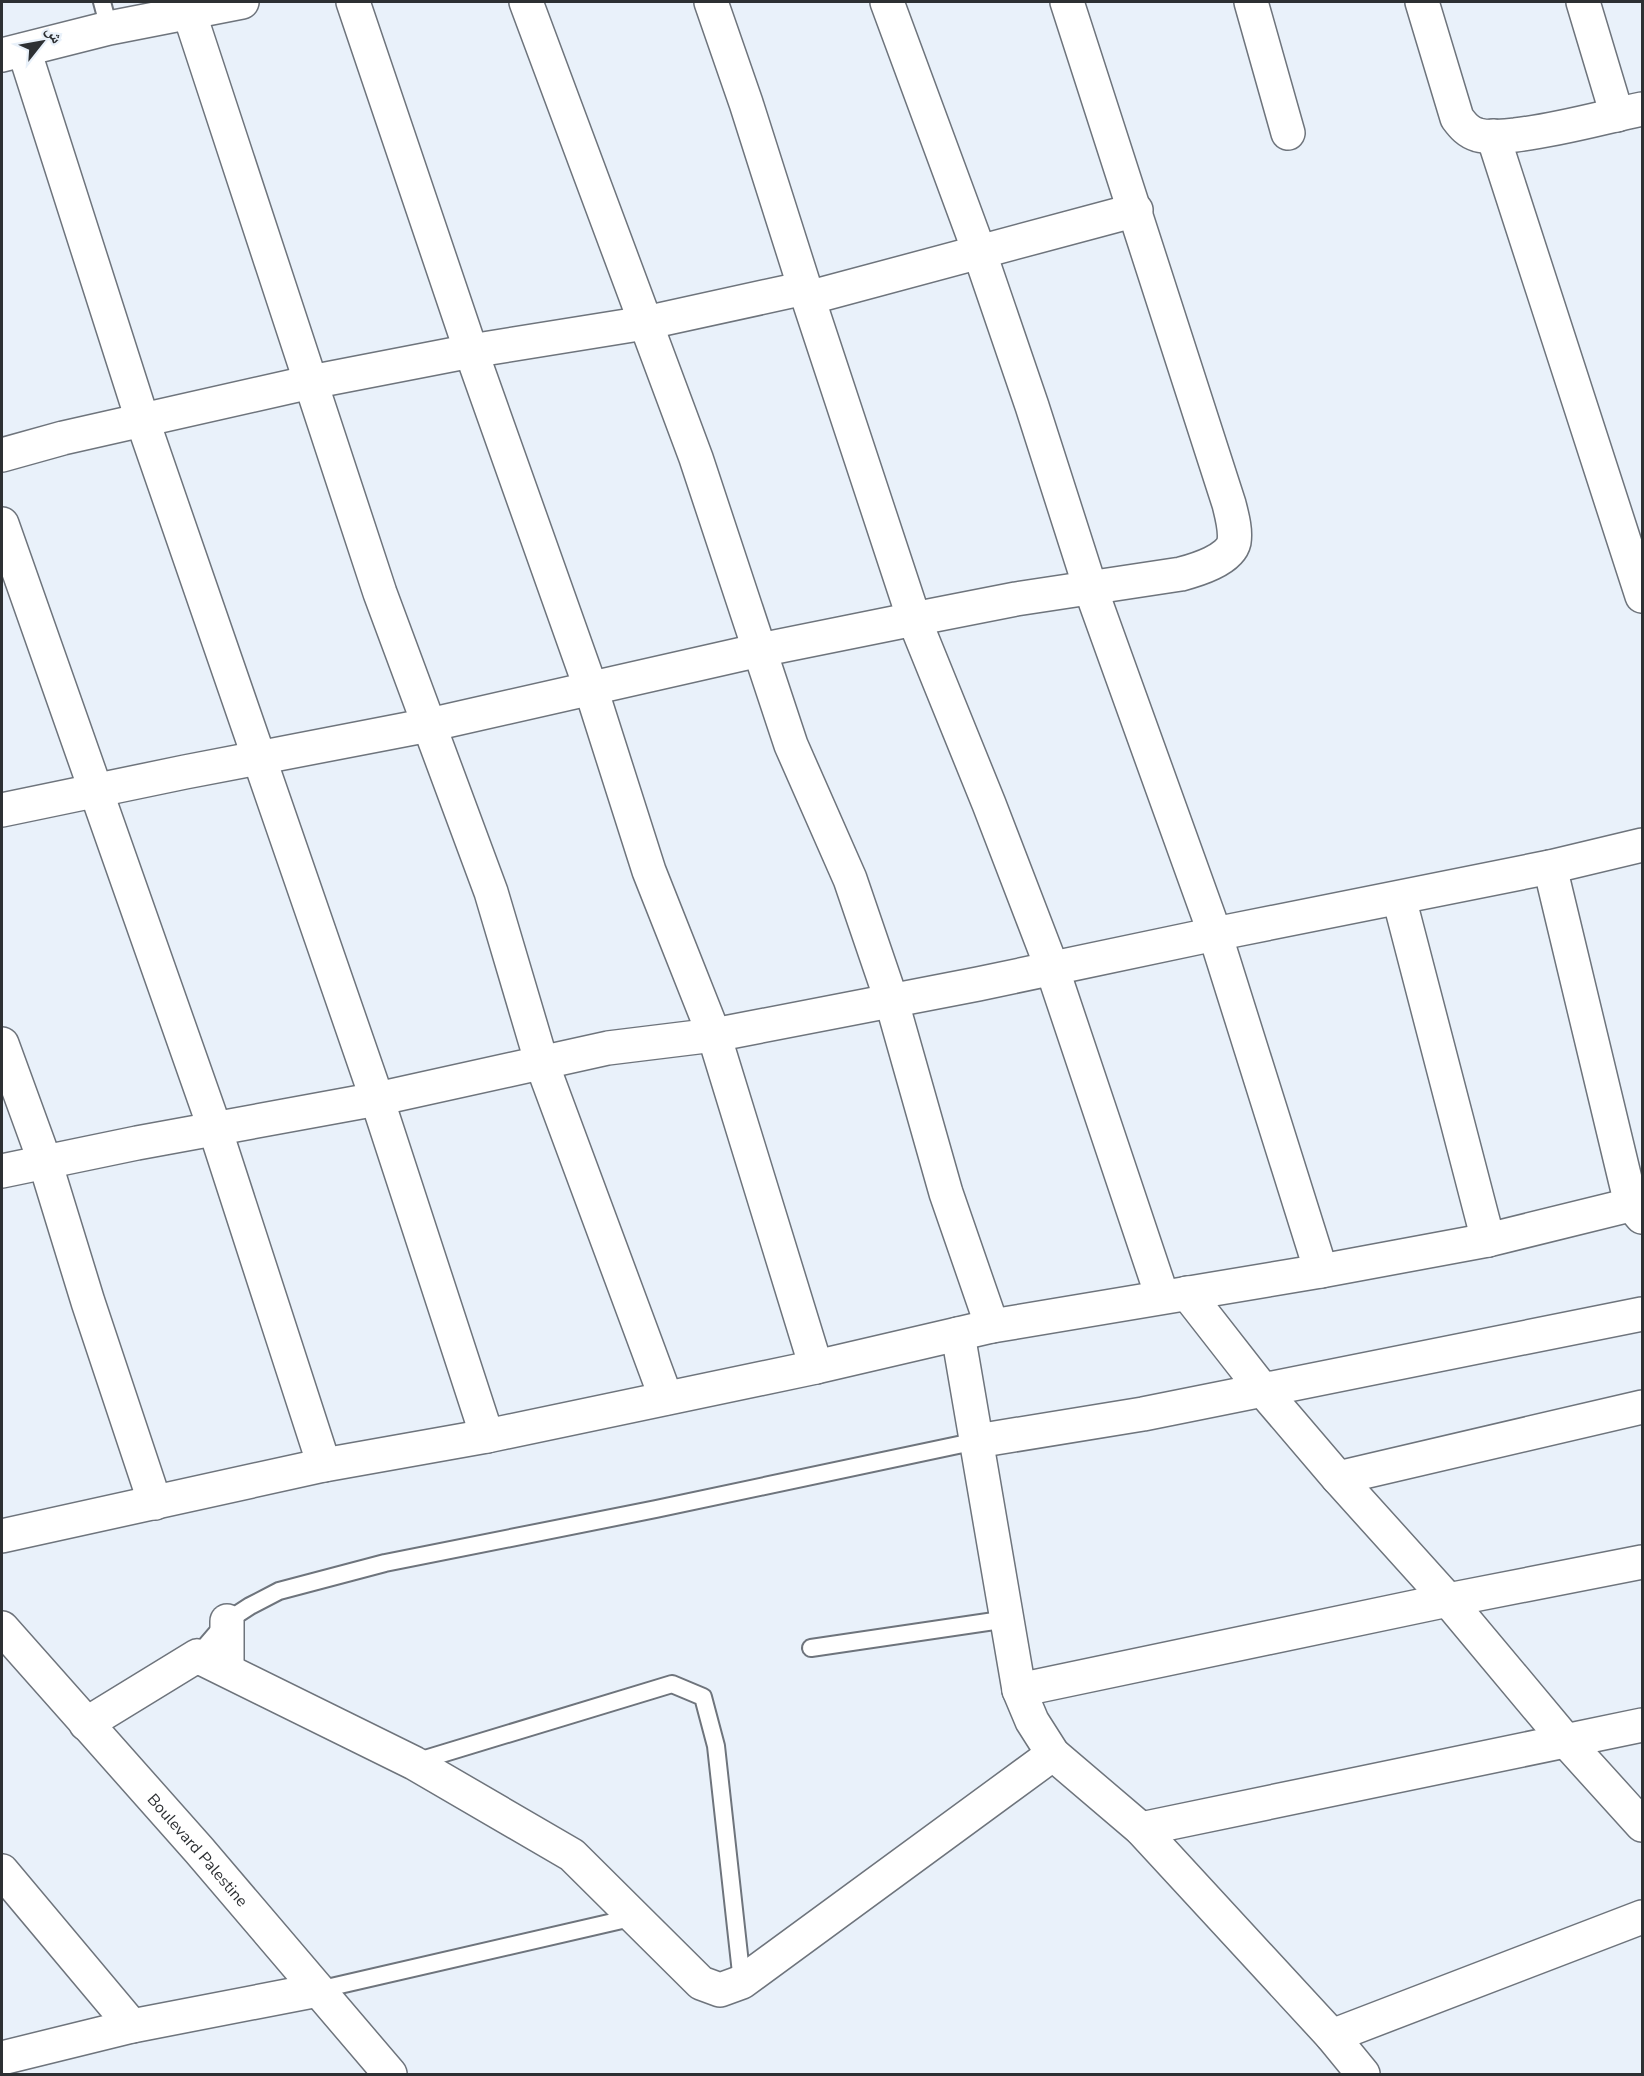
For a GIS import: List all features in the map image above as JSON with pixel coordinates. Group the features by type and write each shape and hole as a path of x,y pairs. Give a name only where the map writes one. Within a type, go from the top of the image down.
{"street":[{"path":"242,2 189,12 106,15 13,52 260,758 487,1436"},
{"path":"353,2 471,351 591,689 649,871 714,1035 816,1367"},
{"path":"526,2 700,469 791,745 850,879 891,999 946,1193 992,1326"},
{"path":"711,2 914,619 989,804 1174,1295 1262,1389 1338,1478 1448,1600 1566,1741 1642,1825"},
{"path":"887,2 979,251 1090,587 1215,934 1321,1271"},
{"path":"2,810 429,725 760,650 914,619 1016,599 1161,578 1199,569 1226,554 1234,544 1229,504 1067,2"},
{"path":"1251,2 1288,133"},
{"path":"1422,2 1457,118 1470,131 1493,136 1543,131 1630,112 1583,2"},
{"path":"189,12 380,593 492,892 542,1064 666,1398"},
{"path":"1493,136 1642,596"},
{"path":"2,454 312,382 471,351 645,323 806,293 1136,210"},
{"path":"2,524 215,1129 324,1466"},
{"path":"2,1171 376,1099 608,1048 714,1035 978,984 1550,867 1642,845"},
{"path":"2,1536 324,1466 487,1436 816,1367 992,1326 1321,1271 1488,1240 1639,1208 1550,867"},
{"path":"1399,898 1488,1240"},
{"path":"2,1044 45,1162 88,1302 155,1503"},
{"path":"976,1441 1143,1414 1642,1314"},
{"path":"958,1334 1019,1690 1032,1721 1053,1754 1141,1829 1332,2036 1363,2074"},
{"path":"1338,1478 1642,1407"},
{"path":"1019,1690 1448,1600 1642,1562"},
{"path":"227,1621 227,1670"},
{"name":"Boulevard Palestine","path":"2,1628 199,1850 390,2074"},
{"path":"86,1724 197,1656 414,1763 572,1855 701,1983 720,1990 742,1982 1053,1754"},
{"path":"1141,1829 1642,1725"},
{"path":"2,1871 132,2026"},
{"path":"1332,2036 1642,1917"},
{"path":"2,2058 132,2026 318,1990"}],"lane":[{"path":"197,1656 227,1621 279,1591 385,1563 656,1509 976,1441"},
{"path":"812,1648 1008,1619"},
{"path":"414,1763 672,1684 703,1697 716,1746 742,1982"},
{"path":"318,1990 635,1917"}]}
